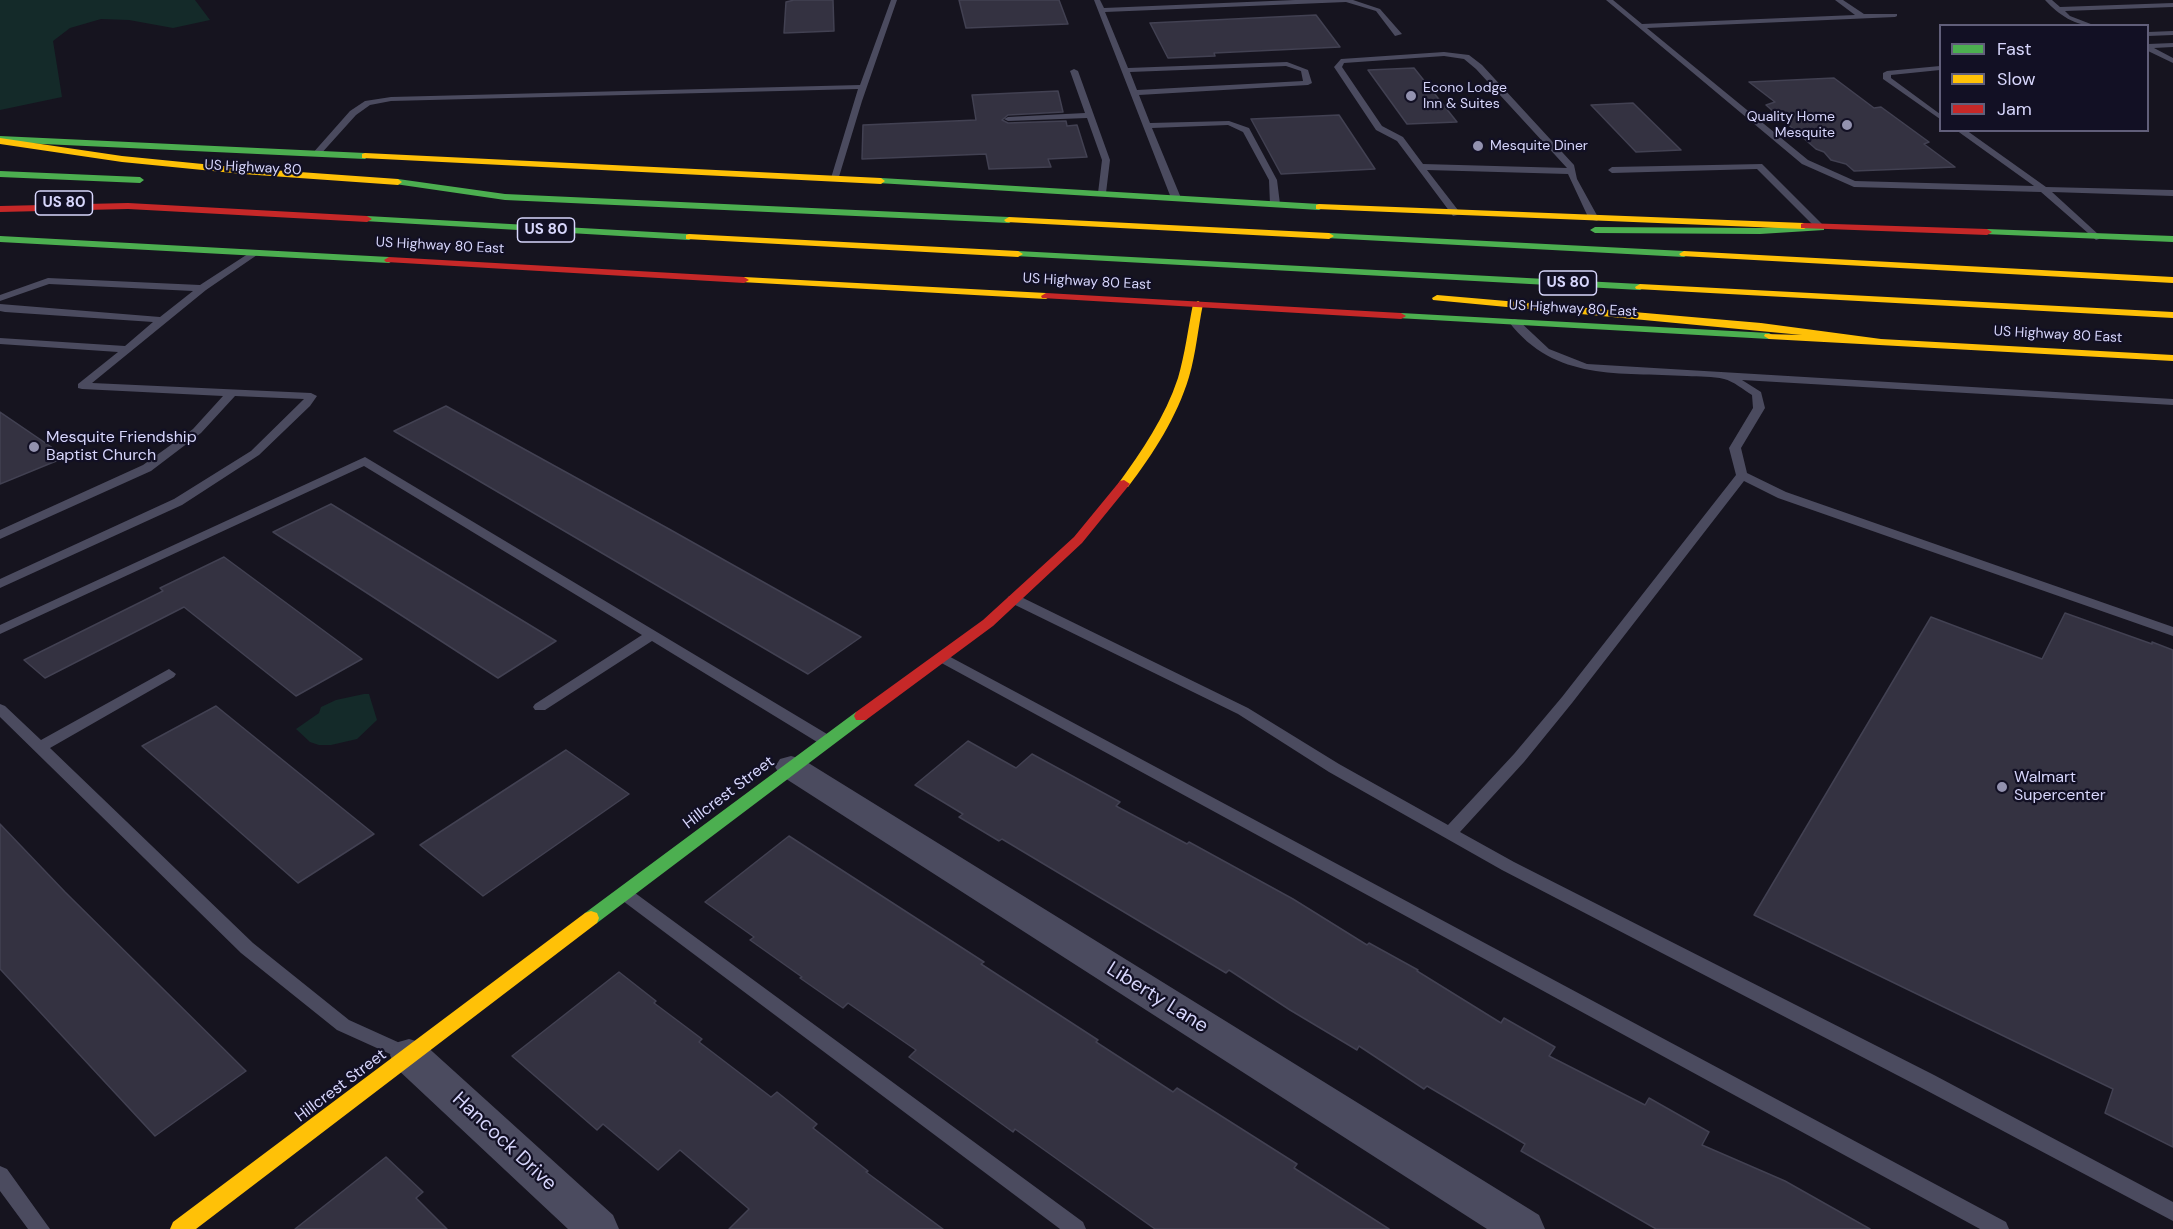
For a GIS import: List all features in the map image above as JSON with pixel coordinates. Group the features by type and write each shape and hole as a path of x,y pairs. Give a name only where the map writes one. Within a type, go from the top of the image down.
{"main road":[{"path":"0,140 835,178 1456,214 2173,239"},
{"path":"0,140 122,159 243,171 390,181 505,197"},
{"name":"US 80","path":"0,174 152,180"},
{"name":"US Highway 80","path":"231,184 505,197"},
{"name":"US 80","path":"505,197 1217,230 2173,280"},
{"name":"US 80","path":"0,200 2173,315"},
{"path":"0,209 129,206"},
{"path":"1217,230 1320,226 1468,229"},
{"path":"1538,230 1760,231 1821,228"},
{"name":"US Highway 80 East","path":"0,239 2173,358"},
{"path":"964,251 1051,265 1186,277"},
{"path":"1424,297 1761,326 1888,343"},
{"name":"Hillcrest Street","path":"180,1229 791,767 988,623 1078,540 1134,472 1163,423 1183,379 1198,304"}],"street":[{"name":"Liberty Lane","path":"791,767 1524,1229"},
{"name":"Hancock Drive","path":"409,1055 598,1229"}],"lane":[{"path":"835,178 894,0"},
{"path":"1097,0 1176,198"},
{"path":"1101,10 1346,0 1378,10 1398,34"},
{"path":"1609,0 1805,162 1829,175 1854,184 2173,193"},
{"path":"1838,0 1862,16"},
{"path":"2050,1 2090,0"},
{"path":"2050,1 2068,17 2087,24"},
{"path":"2060,9 2173,5"},
{"path":"1640,26 1895,15"},
{"path":"2149,34 2173,33"},
{"path":"2149,47 2173,45"},
{"path":"2149,48 2173,61"},
{"path":"1456,214 1400,139 1379,128 1338,67 1341,61 1444,54 1466,57 1479,67 1571,167 1573,179 1594,219"},
{"path":"2149,57 2164,56"},
{"path":"1125,70 1287,64 1304,70 1308,83 1294,86 1134,93"},
{"path":"1939,68 1887,73 1887,79 1939,116"},
{"path":"1074,71 1106,160 1101,193"},
{"path":"316,154 353,113 368,103 391,99 864,87"},
{"path":"1008,119 1089,115"},
{"path":"1148,126 1228,123 1246,130 1273,180 1275,204"},
{"path":"1963,132 2043,189 2096,237"},
{"path":"1612,170 1759,166 1821,228"},
{"path":"1421,167 1572,171"},
{"path":"0,584 178,502 255,453 306,404 311,396 82,386 202,288 254,253"},
{"path":"0,298 48,281 202,288"},
{"path":"0,307 163,320"},
{"path":"1514,322 1530,341 1552,357 1586,367 2173,402"},
{"path":"0,341 127,349"},
{"path":"1727,375 1756,394 1759,408 1735,448 1742,475 1782,495 2173,633"},
{"path":"0,535 147,468 197,431 232,393"},
{"path":"0,630 365,461 827,741"},
{"path":"1450,833 1540,733 1742,475"},
{"path":"1014,599 1243,711 1334,768 1508,866 1928,1081 2173,1212"},
{"path":"540,707 652,635"},
{"path":"941,657 1999,1229"},
{"path":"39,748 169,674"},
{"path":"0,709 247,948 343,1025 409,1055"},
{"path":"624,893 1076,1229"},
{"path":"0,1175 40,1229"}],"green space":[{"path":"0,0 195,0 210,20 173,28 129,20 101,19 70,28 53,41 62,97 0,110"},
{"path":"369,694 377,720 357,739 331,745 319,745 310,742 296,729 319,713 321,707 336,700"}],"building":[{"path":"833,0 834,31 784,33 786,2"},
{"path":"959,0 1059,0 1068,24 966,28"},
{"path":"1316,15 1340,47 1214,53 1215,56 1168,58 1150,23"},
{"name":"Econo Lodge Inn & Suites","path":"1414,68 1457,122 1407,124 1368,70"},
{"name":"Quality Home Mesquite","path":"1834,78 1874,108 1881,107 1929,142 1924,144 1955,167 1854,171 1846,164 1831,160 1824,152 1816,149 1766,105 1775,102 1749,82"},
{"path":"1058,91 1063,112 1008,115 1002,120 1008,123 1066,121 1067,126 1077,125 1087,157 1048,159 1051,167 989,169 986,154 862,159 863,125 976,120 972,95"},
{"path":"1633,103 1681,150 1636,152 1591,105"},
{"path":"1339,115 1375,169 1281,174 1251,119"},
{"path":"446,406 861,637 808,674 394,431"},
{"name":"Mesquite Friendship Baptist Church","path":"0,412 66,457 0,484"},
{"path":"331,504 556,641 498,678 273,532"},
{"path":"224,557 362,659 296,696 184,607 45,678 24,660 163,591 160,588"},
{"name":"Walmart Supercenter","path":"2065,613 2173,650 2173,1147 2105,1113 2113,1089 1754,915 1931,617 2042,659"},
{"path":"216,706 374,834 298,883 142,746"},
{"path":"968,741 1016,768 1032,754 1120,802 1116,806 1187,844 1189,842 1293,899 1367,945 1369,943 1418,970 1501,1023 1504,1018 1555,1047 1549,1056 1645,1105 1649,1098 1709,1132 1702,1145 1785,1181 1870,1229 1656,1229 1521,1151 1525,1144 1427,1086 1424,1089 1359,1046 1357,1050 1229,970 1226,973 1002,839 999,841 959,817 963,814 915,785"},
{"path":"566,750 629,794 483,896 420,845"},
{"path":"0,824 65,892 246,1071 155,1136 0,969"},
{"path":"789,836 984,962 981,964 1098,1040 1096,1042 1173,1092 1177,1088 1297,1164 1294,1168 1389,1229 1155,1229 1015,1129 1013,1132 909,1057 916,1050 848,1003 843,1008 800,978 802,977 750,940 754,937 705,902"},
{"path":"619,972 656,1001 654,1003 702,1039 699,1042 771,1097 777,1092 817,1124 813,1128 868,1171 866,1172 943,1229 729,1229 749,1209 680,1150 658,1170 603,1124 597,1130 512,1056"},
{"path":"386,1157 423,1192 416,1198 447,1229 295,1229"}],"traffic: fast":[{"path":"0,139 365,156"},
{"path":"0,174 140,180"},
{"path":"881,181 1319,207"},
{"path":"398,182 505,197 1009,220"},
{"path":"367,219 689,237"},
{"path":"1595,230 1760,231 1821,228"},
{"path":"1987,232 2173,239"},
{"path":"1329,236 1684,254"},
{"path":"0,239 389,260"},
{"path":"1018,254 1640,287"},
{"path":"1401,316 1769,336"},
{"path":"591,918 861,716"}],"traffic: slow":[{"path":"0,141 122,159 243,171 398,182"},
{"path":"365,156 881,181"},
{"path":"1319,207 1804,226"},
{"path":"1009,220 1329,236"},
{"path":"689,237 1018,254"},
{"path":"1684,254 2173,280"},
{"path":"744,280 1046,296"},
{"path":"1640,287 2173,315"},
{"path":"1437,298 1761,326 1888,343"},
{"path":"1124,484 1158,434 1173,405 1188,360 1198,304"},
{"path":"1769,336 2173,358"},
{"path":"180,1229 591,918"}],"traffic: jam":[{"path":"0,209 128,206 367,219"},
{"path":"1804,226 1987,232"},
{"path":"389,260 744,280"},
{"path":"1046,296 1401,316"},
{"path":"861,716 988,623 1078,540 1124,484"}],"place":[{"name":"Econo Lodge Inn & Suites","path":"1411,96"},
{"name":"Quality Home Mesquite","path":"1847,125"},
{"name":"Mesquite Diner","path":"1478,146"},
{"name":"Mesquite Friendship Baptist Church","path":"34,447"},
{"name":"Walmart Supercenter","path":"2002,787"}]}
